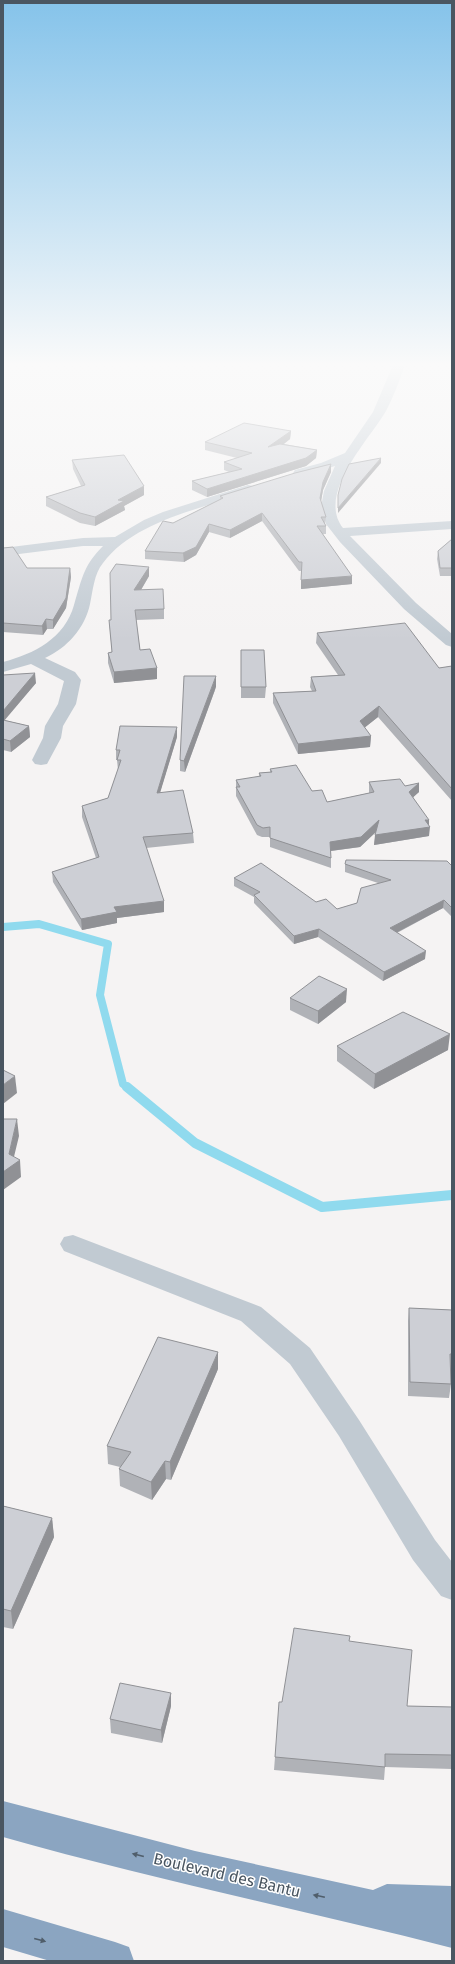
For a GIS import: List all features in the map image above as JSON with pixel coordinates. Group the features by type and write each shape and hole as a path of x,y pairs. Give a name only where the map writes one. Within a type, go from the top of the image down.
{"highway":[{"name":"Boulevard des Bantu","path":"3,1819 195,1870 348,1902 452,1929"},
{"path":"348,1902 452,1905"},
{"path":"3,1928 115,1961"}],"street":[{"path":"335,482 331,476 325,473 309,471 294,475 326,466 347,457"},
{"path":"348,457 339,471 331,491 328,507 333,524 410,606 452,642"},
{"path":"3,667 31,658 59,642 76,623 92,569 98,560 119,541 135,531 175,512 262,484"},
{"path":"340,532 452,525"},
{"path":"3,552 83,542 119,541"},
{"path":"31,658 69,676 73,680 67,704 54,726 52,738 41,760"},
{"path":"73,1244 251,1314 300,1356 349,1428 424,1550 452,1586"}],"building":[{"path":"125,457 144,486 118,500 124,501 95,517 80,513 46,497 85,485 72,460"},
{"path":"241,457 308,457 207,489 192,481 242,469 224,462"},
{"path":"381,458 338,508 338,495 342,479 349,464"},
{"path":"331,464 323,482 320,498 326,517 321,517 326,526 317,526 352,576 301,580 302,562 299,562 262,513 230,530 209,524 196,547 183,553 145,551 163,521 173,523 223,498 220,496 295,473"},
{"path":"452,539 452,568 440,568 438,551"},
{"path":"13,547 27,568 70,568 66,598 53,620 46,619 42,626 3,623 3,548"},
{"path":"116,564 149,567 134,590 163,589 164,609 135,610 140,650 150,649 157,668 114,672 108,653 112,652 109,620 111,620 110,573"},
{"path":"405,623 439,668 452,666 452,789 379,706 360,721 371,736 298,744 273,693 316,691 311,677 345,675 317,633"},
{"path":"241,650 264,650 266,687 241,687"},
{"path":"35,673 3,711 3,675"},
{"path":"184,676 216,676 184,761 180,760"},
{"path":"3,720 29,726 10,741 3,739"},
{"path":"120,726 177,727 157,793 183,790 193,833 143,837 164,901 114,907 117,912 81,919 52,872 99,857 82,806 108,798 121,760 117,760 120,750 116,750"},
{"path":"296,765 312,791 322,790 327,802 374,792 369,782 400,779 405,786 419,783 409,792 429,820 425,820 430,827 375,835 379,820 361,837 330,842 331,858 270,838 270,827 263,828 257,825 236,787 240,787 236,780 261,776 259,773 272,772 270,769"},
{"path":"346,860 447,861 452,866 452,908 444,900 390,928 426,951 384,972 319,929 294,936 254,895 260,892 234,878 261,863 316,902 326,899 337,909 357,903 361,888 391,880 345,864"},
{"path":"319,976 347,989 318,1011 290,998"},
{"path":"403,1012 450,1034 375,1074 337,1046"},
{"path":"3,1070 15,1076 3,1085"},
{"path":"3,1119 17,1119 9,1154 20,1160 3,1172"},
{"path":"409,1308 452,1310 452,1354 450,1354 451,1384 410,1382"},
{"path":"158,1337 218,1352 170,1462 165,1461 151,1482 119,1469 131,1452 107,1446"},
{"path":"3,1506 52,1518 11,1611 3,1609"},
{"path":"294,1628 350,1636 349,1641 412,1650 407,1706 452,1707 452,1755 385,1754 385,1767 275,1757 279,1702 282,1702"},
{"path":"120,1683 171,1693 161,1730 110,1719"}],"waterway":[{"path":"3,927 39,924 108,944 100,995 123,1084 128,1088"},
{"path":"127,1087 195,1143 322,1207 452,1195"}]}
